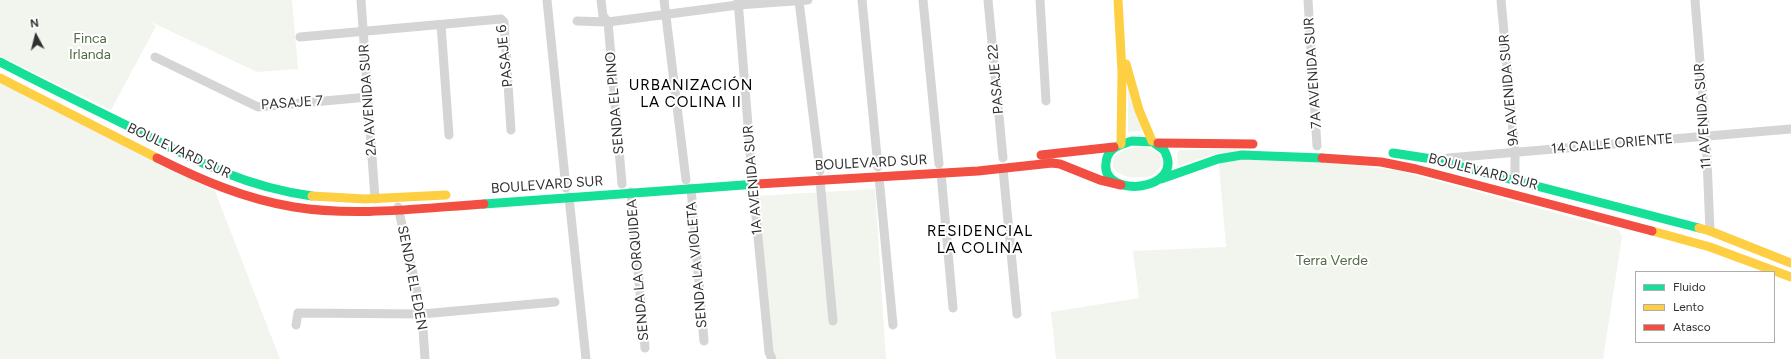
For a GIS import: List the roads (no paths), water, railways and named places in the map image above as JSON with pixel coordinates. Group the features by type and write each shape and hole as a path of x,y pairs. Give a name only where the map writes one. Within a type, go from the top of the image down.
{"main road":[{"path":"1118,0 1122,50 1124,112 1118,146 1108,152 1105,167 1107,174 1121,185 1142,186 1161,179 1165,175 1169,164 1166,152 1155,142 1139,110 1122,50"},
{"name":"BOULEVARD SUR","path":"0,62 222,174 251,184 288,193 337,199 375,199 458,194"},
{"name":"BOULEVARD SUR","path":"0,78 187,173 225,189 274,203 295,207 351,211 399,210 569,197 624,186 691,188 754,185 1003,169 1055,163 1100,180 1121,185"},
{"path":"1026,156 1097,150 1118,146 1132,141 1263,144"},
{"name":"BOULEVARD SUR","path":"1382,152 1432,159 1710,231 1791,263"},
{"name":"BOULEVARD SUR","path":"1161,179 1218,159 1242,155 1320,157 1381,162 1400,165 1628,224 1710,247 1791,276"},
{"path":"682,180 730,176"}],"street":[{"name":"2A AVENIDA SUR","path":"361,0 375,199"},
{"path":"547,0 566,188"},
{"name":"SENDA EL PINO","path":"601,0 603,16 608,22 624,186"},
{"path":"664,0 682,180"},
{"path":"799,0 820,171"},
{"path":"577,21 608,22 738,3 808,0"},
{"path":"862,0 878,167"},
{"path":"923,0 939,164"},
{"name":"PASAJE 22","path":"988,0 1003,158"},
{"path":"1040,0 1046,101"},
{"name":"7A AVENIDA SUR","path":"1308,0 1317,146"},
{"name":"9A AVENIDA SUR","path":"1501,0 1515,152 1515,180"},
{"name":"11 AVENIDA SUR","path":"1695,0 1706,135 1710,231"},
{"name":"1A AVENIDA SUR","path":"738,3 766,330 769,352 772,359"},
{"name":"PASAJE 6","path":"300,37 363,30 503,20 511,130"},
{"path":"441,25 449,135"},
{"name":"PASAJE 7","path":"155,57 258,107 368,97"},
{"name":"14 CALLE ORIENTE","path":"1432,159 1791,129"},
{"path":"1003,169 1017,314"},
{"path":"941,173 953,308"},
{"path":"879,177 893,326"},
{"path":"820,180 833,321"},
{"name":"SENDA LA ORQUIDEA","path":"624,186 645,348"},
{"name":"SENDA LA VIOLETA","path":"691,188 704,341"},
{"path":"569,197 586,359"},
{"name":"SENDA EL EDEN","path":"396,198 422,314 424,359"},
{"path":"296,325 298,313 422,314 555,302"}],"district":[{"name":"URBANIZACIÓN LA COLINA II","path":"691,94"},
{"name":"RESIDENCIAL LA COLINA","path":"980,240"}],"park label":[{"name":"Finca Irlanda","path":"90,48"},
{"name":"Terra Verde","path":"1332,261"}]}
